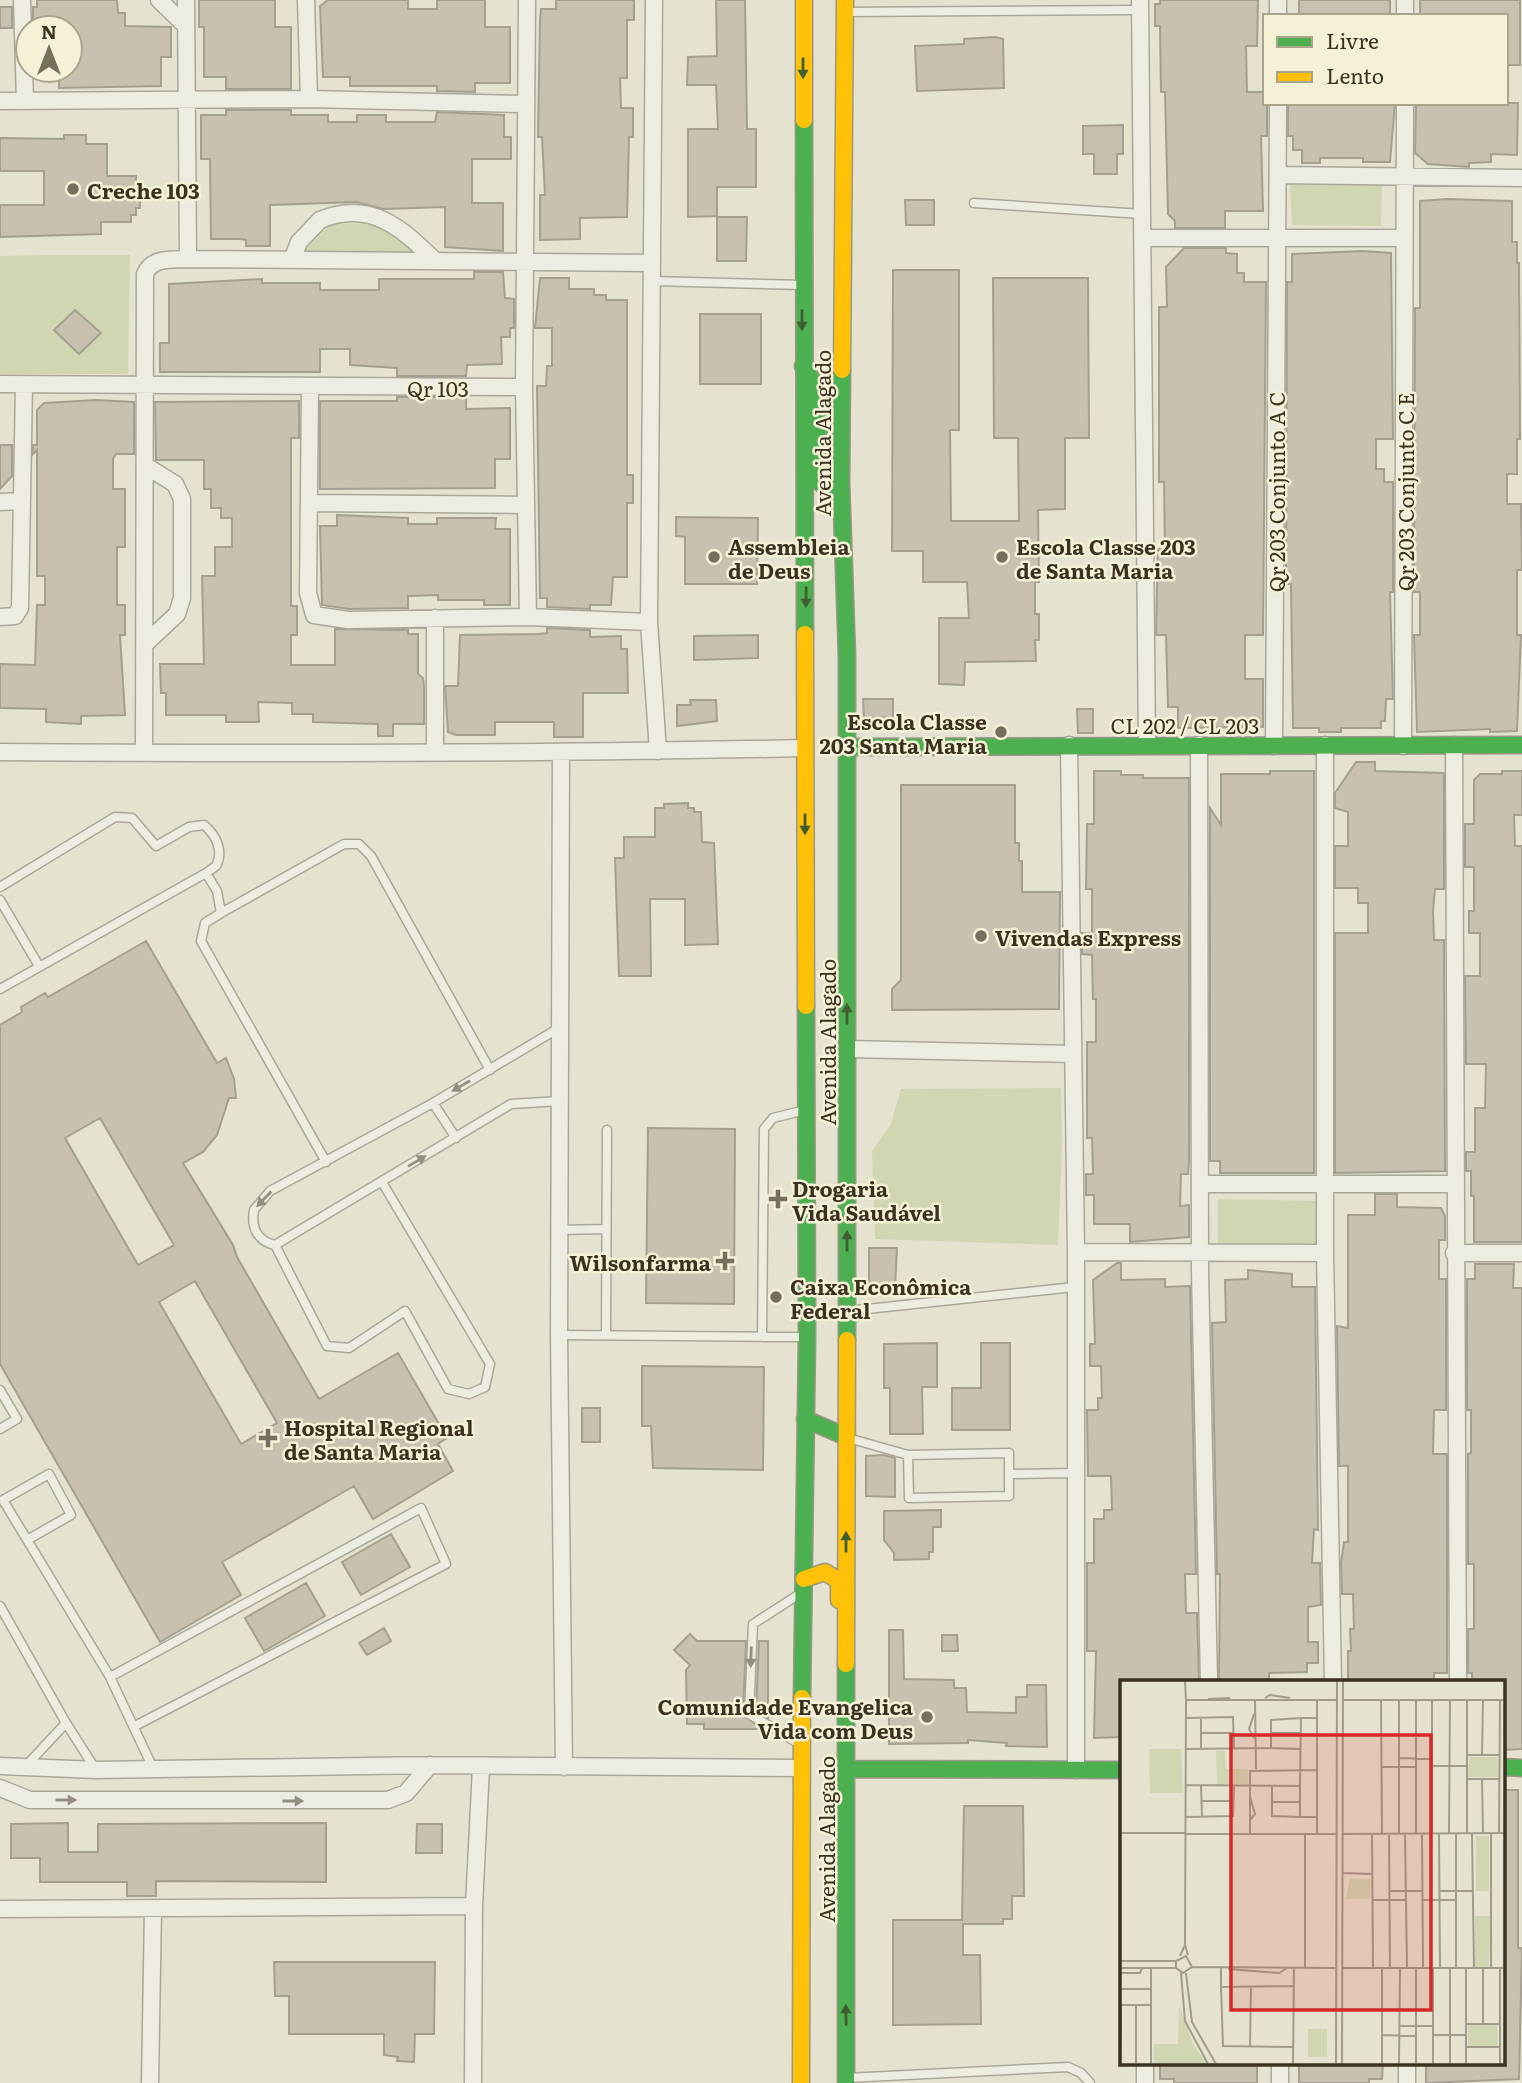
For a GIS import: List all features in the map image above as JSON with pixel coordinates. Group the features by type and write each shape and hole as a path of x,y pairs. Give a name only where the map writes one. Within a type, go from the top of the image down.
{"main road":[{"name":"Avenida Alagado","path":"801,2083 801,1745 807,1337 807,521 802,364 804,0"},
{"name":"Avenida Alagado","path":"845,6 841,482 847,657 846,2081"},
{"path":"802,364 819,389 818,481 826,487 841,482"},
{"path":"807,521 823,518 836,521 838,615 847,657"},
{"name":"CL 202 / CL 203","path":"847,747 1522,745"},
{"path":"805,1419 847,1437"},
{"path":"804,1585 825,1573 839,1581 838,1662 845,1692"},
{"path":"1504,1768 1522,1768"},
{"path":"847,1769 1120,1770"}],"street":[{"path":"22,0 25,101"},
{"path":"159,0 186,26"},
{"path":"186,0 188,259"},
{"path":"306,0 309,99"},
{"path":"527,0 524,104 524,387 528,617"},
{"path":"654,0 649,622 658,751"},
{"path":"1140,5 1147,745"},
{"path":"0,101 186,102 309,99 524,104"},
{"name":"Qr 203 Conjunto A C","path":"1274,746 1278,105"},
{"name":"Qr 203 Conjunto C E","path":"1403,746 1405,105"},
{"path":"1278,175 1522,178"},
{"path":"292,260 299,242 320,220 365,214 391,222 435,261"},
{"path":"1142,238 1404,238"},
{"path":"144,753 147,268 160,261 188,259 651,263"},
{"name":"Qr 103","path":"0,384 524,387"},
{"path":"0,617 15,616 20,608 24,384"},
{"path":"310,386 311,503 308,593 314,615 348,620 528,617 649,622"},
{"path":"145,644 177,614 182,598 182,499 175,484 146,466"},
{"path":"0,502 22,501"},
{"path":"311,503 526,505"},
{"path":"435,618 435,751"},
{"path":"1069,745 1076,1252 1076,1770"},
{"path":"1199,745 1200,1254 1209,1680"},
{"path":"1325,745 1325,1253 1333,1680"},
{"path":"1454,745 1454,1253 1458,1680"},
{"path":"0,752 435,751 561,754 805,748"},
{"path":"561,754 559,1335 564,1767"},
{"path":"847,1049 1073,1054"},
{"path":"1200,1184 1454,1184"},
{"path":"1076,1252 1325,1253"},
{"path":"1454,1253 1522,1253"},
{"path":"0,1766 96,1770 430,1765 801,1768"},
{"path":"0,1788 30,1800 388,1800 406,1793 430,1765"},
{"path":"472,2083 474,1906 481,1767"},
{"path":"0,1909 474,1906"},
{"path":"150,2083 153,1909"}],"lane":[{"path":"845,6 1140,5"},
{"path":"974,203 1142,214"},
{"path":"651,281 803,285"},
{"path":"0,887 115,817 132,818 156,846 189,827 204,825 210,830 220,851 216,866 206,873 0,989"},
{"path":"326,1162 201,942 205,923 344,844 359,844 371,856 490,1070"},
{"path":"206,873 217,891 221,913"},
{"path":"0,900 39,966"},
{"path":"559,1101 511,1104 275,1245 266,1243 255,1230 253,1219 260,1200 270,1191 433,1103 562,1027"},
{"path":"433,1103 456,1138"},
{"path":"762,1337 764,1129 773,1118 805,1110"},
{"path":"606,1334 607,1129"},
{"path":"275,1245 327,1346 349,1348 405,1311 448,1389 469,1394 485,1387 490,1364 382,1182"},
{"path":"559,1230 606,1229"},
{"path":"845,1312 1074,1287"},
{"path":"559,1335 807,1337"},
{"path":"0,1390 17,1419 0,1429"},
{"path":"847,1437 908,1455 1009,1453 1009,1496 909,1499 908,1455"},
{"path":"1009,1474 1075,1473"},
{"path":"27,1540 71,1515 49,1474 3,1500 27,1540 110,1677 153,1768"},
{"path":"110,1677 421,1507 446,1564 135,1726"},
{"path":"801,1745 750,1714 753,1624 804,1585"},
{"path":"0,1606 66,1723 96,1770"},
{"path":"25,1767 66,1723"},
{"path":"846,2081 1068,2067 1081,2073 1090,2083"}],"green space":[{"path":"1382,180 1381,226 1292,225 1290,184"},
{"path":"375,223 410,242 423,257 299,256 330,224"},
{"path":"130,255 128,374 0,374 0,256"},
{"path":"1061,1088 1058,1245 875,1239 872,1151 891,1124 901,1089"},
{"path":"1218,1199 1318,1201 1318,1247 1218,1247"}],"building":[{"path":"37,0 117,0 118,13 125,13 125,26 171,27 171,57 161,57 161,86 59,88 59,84 84,84 84,14 33,14 33,7 37,7"},
{"path":"199,0 275,0 275,27 291,27 291,89 226,89 226,77 204,77 204,27 199,27"},
{"path":"328,0 408,0 408,9 437,9 437,0 485,0 485,27 510,27 510,83 475,83 475,92 437,91 437,86 350,86 350,77 323,77 320,6"},
{"path":"556,0 634,0 634,20 627,20 627,78 620,78 621,108 633,108 633,137 629,137 627,217 580,218 580,239 540,240 540,195 545,195 542,137 538,137 540,20 541,9 556,9"},
{"path":"716,0 745,0 747,129 756,129 756,187 717,187 717,216 688,217 688,129 718,129 716,85 687,85 688,57 717,56"},
{"path":"1160,0 1258,0 1257,46 1246,46 1247,92 1263,92 1263,105 1267,105 1267,136 1261,136 1263,211 1225,211 1225,228 1175,228 1175,221 1168,214 1165,92 1161,92 1160,26 1155,26 1155,4 1160,4"},
{"path":"1299,0 1390,0 1390,14 1299,14"},
{"path":"1420,0 1520,0 1520,65 1508,65 1508,14 1420,14"},
{"path":"0,7 12,7 12,28 0,28"},
{"path":"964,39 1003,39 1004,88 917,91 915,46 964,44"},
{"path":"1518,103 1517,155 1491,154 1491,162 1469,163 1469,167 1428,164 1415,153 1416,105"},
{"path":"1288,105 1395,105 1390,162 1363,162 1363,158 1320,158 1320,163 1302,163 1302,150 1293,150 1293,136 1288,136"},
{"path":"226,110 291,110 291,115 328,115 328,122 357,122 357,115 386,115 386,122 435,122 437,112 504,115 504,137 511,137 511,159 472,159 472,203 503,203 503,251 445,247 445,207 383,209 357,202 270,205 270,246 246,246 246,240 240,239 211,239 210,159 201,159 201,115 226,115"},
{"path":"1123,125 1123,154 1117,154 1117,174 1094,174 1094,154 1083,154 1083,126"},
{"name":"Creche 103","path":"64,135 86,135 86,144 107,144 107,176 136,176 136,184 140,184 140,208 136,208 136,215 131,215 131,222 101,222 101,234 0,237 0,205 44,205 44,171 0,171 0,138 64,139"},
{"path":"905,200 934,200 934,225 906,225"},
{"path":"1420,201 1512,201 1512,242 1517,242 1519,263 1520,439 1517,439 1517,474 1507,474 1507,504 1521,504 1522,570 1517,570 1517,635 1521,635 1517,731 1490,732 1490,729 1417,732 1414,635 1420,635 1420,592 1414,592 1415,308 1420,308"},
{"path":"717,217 747,217 746,261 717,261"},
{"path":"1184,248 1226,248 1226,253 1237,254 1237,273 1244,273 1244,282 1266,282 1263,635 1245,635 1245,679 1263,679 1263,727 1178,728 1178,707 1168,707 1166,635 1156,635 1158,549 1165,549 1164,482 1159,482 1159,307 1167,307 1166,267"},
{"path":"1363,251 1391,253 1393,439 1376,439 1376,469 1384,469 1384,482 1393,482 1393,592 1390,592 1393,699 1386,699 1385,721 1381,721 1381,728 1341,728 1341,732 1319,732 1319,728 1293,728 1291,584 1286,584 1287,282 1292,282 1292,254"},
{"path":"893,270 959,270 959,430 950,430 951,521 1019,521 1018,438 994,438 993,278 1088,278 1089,438 1065,438 1065,509 1038,510 1039,582 1035,582 1035,614 1039,614 1039,640 1035,640 1036,661 965,662 964,685 939,684 939,618 969,618 967,582 923,582 923,551 892,551"},
{"path":"474,272 503,272 505,298 514,299 514,328 510,328 510,337 501,337 502,364 467,365 466,376 397,376 397,368 350,365 350,349 320,349 320,372 160,372 160,343 169,343 169,284 262,279 262,283 320,283 320,290 379,290 379,279 474,279"},
{"path":"540,278 569,278 569,289 594,289 594,295 606,295 606,300 627,300 627,475 633,475 633,503 627,503 627,577 613,577 611,605 590,605 590,609 547,607 547,598 540,598 537,386 546,386 547,366 552,366 552,328 535,328"},
{"path":"75,310 101,333 79,354 54,330"},
{"path":"700,314 761,314 761,384 700,384"},
{"path":"397,397 466,397 466,409 510,408 510,459 495,459 495,488 320,489 320,401 397,401"},
{"path":"96,400 134,402 134,454 116,454 113,459 113,489 125,489 125,547 117,547 117,605 125,605 125,635 120,635 125,715 81,716 81,724 46,722 46,709 0,708 0,664 35,665 37,605 45,605 45,576 37,576 37,450 33,454 33,445 37,445 37,410 44,403"},
{"path":"299,401 299,438 291,438 291,606 297,606 297,635 291,635 291,665 335,665 335,629 408,630 408,634 418,634 418,674 423,678 424,686 424,724 393,724 393,736 378,736 378,724 313,722 313,714 292,714 292,703 258,702 259,722 226,722 226,715 166,715 166,693 161,693 160,664 204,664 202,576 215,576 215,547 232,547 232,518 221,518 221,508 211,508 211,489 204,489 204,460 156,460 155,402"},
{"path":"0,445 12,445 12,476 0,489"},
{"path":"337,515 408,518 408,524 437,524 437,518 496,518 495,529 510,529 510,605 484,605 484,600 438,600 438,595 408,596 408,608 349,609 322,605 320,526 337,526"},
{"path":"676,517 758,518 757,584 685,584 685,537 676,536"},
{"path":"547,628 590,630 590,637 621,636 621,649 627,649 628,693 583,693 583,737 554,737 554,722 495,722 495,735 456,735 448,732 445,686 458,686 460,635 539,634 547,633"},
{"path":"758,635 758,658 694,660 694,636"},
{"path":"863,699 893,699 893,717 864,718"},
{"path":"690,700 716,700 717,721 677,726 677,705 691,705"},
{"path":"1077,709 1093,709 1093,733 1078,733"},
{"path":"1356,762 1375,762 1375,771 1444,773 1444,889 1435,889 1433,911 1434,940 1444,940 1445,1171 1335,1173 1335,933 1368,933 1368,903 1358,903 1358,888 1335,888 1335,846 1348,846 1348,812 1335,808 1335,793"},
{"path":"1094,771 1121,771 1121,775 1143,775 1143,778 1189,778 1189,1161 1188,1174 1181,1174 1180,1206 1189,1205 1189,1237 1130,1242 1130,1224 1094,1224 1094,1195 1086,1195 1086,1174 1093,1174 1092,1138 1087,1138 1087,1042 1096,1042 1096,999 1093,999 1092,955 1082,954 1082,933 1092,933 1092,889 1086,889 1087,824 1094,824"},
{"path":"1270,771 1314,771 1314,1173 1220,1173 1220,1161 1210,1161 1210,808 1221,825 1221,774 1270,774"},
{"path":"1502,771 1522,771 1522,815 1514,815 1515,846 1522,846 1522,1242 1474,1242 1474,1196 1471,1196 1471,1171 1466,1171 1466,1152 1475,1152 1475,1108 1485,1108 1486,1064 1466,1064 1465,976 1480,976 1480,933 1469,933 1469,911 1474,911 1474,867 1465,867 1465,824 1474,824 1474,780 1480,774 1502,774"},
{"name":"Vivendas Express","path":"901,785 1015,785 1015,843 1019,843 1019,861 1022,861 1022,892 1060,892 1059,1009 892,1010 892,989 901,980"},
{"path":"688,803 688,808 701,812 702,842 714,843 718,944 685,945 685,899 650,899 651,976 619,976 615,858 624,858 624,837 655,837 655,808 664,808 664,804"},
{"path":"146,941 217,1063 226,1058 234,1079 236,1098 229,1098 217,1135 203,1152 183,1163 233,1245 237,1257 319,1399 398,1353 447,1438 438,1444 453,1471 373,1519 354,1486 222,1562 241,1595 160,1642 0,1364 0,1025 22,1012 21,1007 45,993 48,997","holes":["100,1118 174,1245 138,1265 65,1138","195,1281 277,1423 241,1444 159,1302"]},
{"path":"648,1128 735,1129 734,1304 646,1303"},
{"path":"1375,1194 1397,1194 1397,1207 1441,1208 1445,1216 1445,1240 1439,1240 1439,1279 1446,1279 1446,1410 1434,1410 1433,1454 1447,1454 1447,1673 1434,1673 1434,1680 1348,1680 1350,1629 1354,1629 1353,1594 1342,1594 1341,1563 1344,1542 1348,1542 1348,1466 1339,1466 1337,1326 1348,1328 1348,1215 1375,1215"},
{"path":"869,1248 897,1248 895,1287 869,1287"},
{"path":"1121,1263 1121,1280 1165,1279 1165,1287 1190,1286 1196,1574 1185,1574 1186,1613 1197,1613 1199,1680 1120,1680 1120,1737 1094,1738 1096,1651 1087,1651 1087,1563 1094,1563 1094,1519 1104,1519 1104,1510 1112,1510 1111,1476 1088,1476 1087,1410 1098,1410 1098,1398 1102,1398 1101,1366 1090,1366 1090,1344 1095,1344 1093,1280"},
{"path":"1475,1264 1514,1264 1513,1288 1522,1288 1522,1749 1504,1750 1504,1680 1472,1680 1472,1673 1468,1673 1468,1629 1474,1629 1474,1564 1468,1564 1468,1454 1471,1453 1471,1410 1467,1410 1467,1279 1475,1279"},
{"path":"1248,1270 1292,1274 1292,1287 1315,1287 1318,1530 1314,1529 1312,1563 1320,1563 1321,1605 1308,1607 1308,1642 1318,1642 1318,1663 1307,1663 1307,1672 1269,1673 1269,1680 1219,1680 1220,1574 1217,1574 1212,1323 1226,1322 1225,1280 1248,1279"},
{"path":"937,1343 937,1387 922,1387 923,1434 890,1434 890,1388 884,1388 884,1344"},
{"path":"981,1343 1010,1343 1010,1430 952,1430 952,1388 981,1388"},
{"path":"642,1366 764,1367 763,1470 653,1468 651,1426 642,1426"},
{"path":"582,1408 600,1408 600,1442 582,1442"},
{"path":"884,1455 895,1458 895,1497 866,1496 866,1456"},
{"path":"941,1510 941,1527 933,1527 933,1552 929,1552 929,1559 894,1560 894,1553 884,1540 884,1511"},
{"path":"391,1534 410,1567 361,1595 342,1562"},
{"path":"306,1583 325,1616 264,1651 245,1618"},
{"path":"384,1628 391,1641 367,1655 359,1643"},
{"path":"889,1630 903,1630 904,1679 954,1680 954,1688 966,1688 967,1712 1016,1713 1016,1697 1027,1697 1027,1685 1046,1685 1047,1747 1006,1746 1007,1743 968,1740 968,1743 889,1744"},
{"path":"690,1634 697,1641 746,1641 743,1714 761,1729 704,1729 704,1724 687,1724 686,1670 690,1665 674,1650"},
{"path":"942,1635 957,1635 958,1651 942,1651"},
{"path":"759,1641 768,1641 768,1718 756,1710"},
{"path":"1504,1790 1518,1790 1518,1948 1522,1948 1519,2079 1426,2083 1426,2066 1504,2066"},
{"path":"964,1806 1023,1806 1024,1896 1012,1896 1012,1919 1003,1919 1003,1924 963,1924 963,1955 980,1955 981,2024 893,2025 893,1920 962,1920"},
{"path":"68,1823 68,1852 98,1852 98,1824 326,1823 326,1882 156,1881 156,1896 127,1896 127,1882 40,1882 40,1858 11,1858 11,1824"},
{"path":"417,1824 442,1824 442,1853 416,1853"},
{"path":"274,1962 435,1962 434,2034 415,2034 414,2062 397,2061 398,2057 384,2055 384,2034 289,2034 289,1996 275,1996"},
{"path":"1160,2066 1257,2066 1257,2083 1174,2083 1174,2079 1160,2079"},
{"path":"1299,2066 1383,2066 1382,2079 1369,2079 1369,2083 1299,2083"}],"traffic: fast":[{"path":"804,120 805,634"},
{"path":"803,366 819,389 818,481 826,487 841,482"},
{"path":"842,370 841,482 847,657 847,1340"},
{"path":"847,747 1522,745"},
{"path":"802,1698 807,1337 806,1006"},
{"path":"805,1419 847,1437"},
{"path":"846,1664 846,2083"},
{"path":"1504,1767 1522,1768"},
{"path":"847,1769 1120,1770"}],"traffic: slow":[{"path":"804,0 804,120"},
{"path":"842,370 845,0"},
{"path":"805,634 806,1006"},
{"path":"846,1664 847,1340"},
{"path":"804,1579 825,1572 839,1581 839,1600"},
{"path":"801,2083 802,1698"}],"place":[{"name":"Creche 103","path":"73,189"},
{"name":"Assembleia de Deus","path":"714,557"},
{"name":"Escola Classe 203 de Santa Maria","path":"1002,557"},
{"name":"Escola Classe 203 Santa Maria","path":"1001,732"},
{"name":"Vivendas Express","path":"981,936"},
{"name":"Drogaria Vida Saudável","path":"778,1199"},
{"name":"Wilsonfarma","path":"725,1261"},
{"name":"Caixa Econômica Federal","path":"776,1297"},
{"name":"Hospital Regional de Santa Maria","path":"268,1438"},
{"name":"Comunidade Evangelica Vida com Deus","path":"927,1717"}]}
